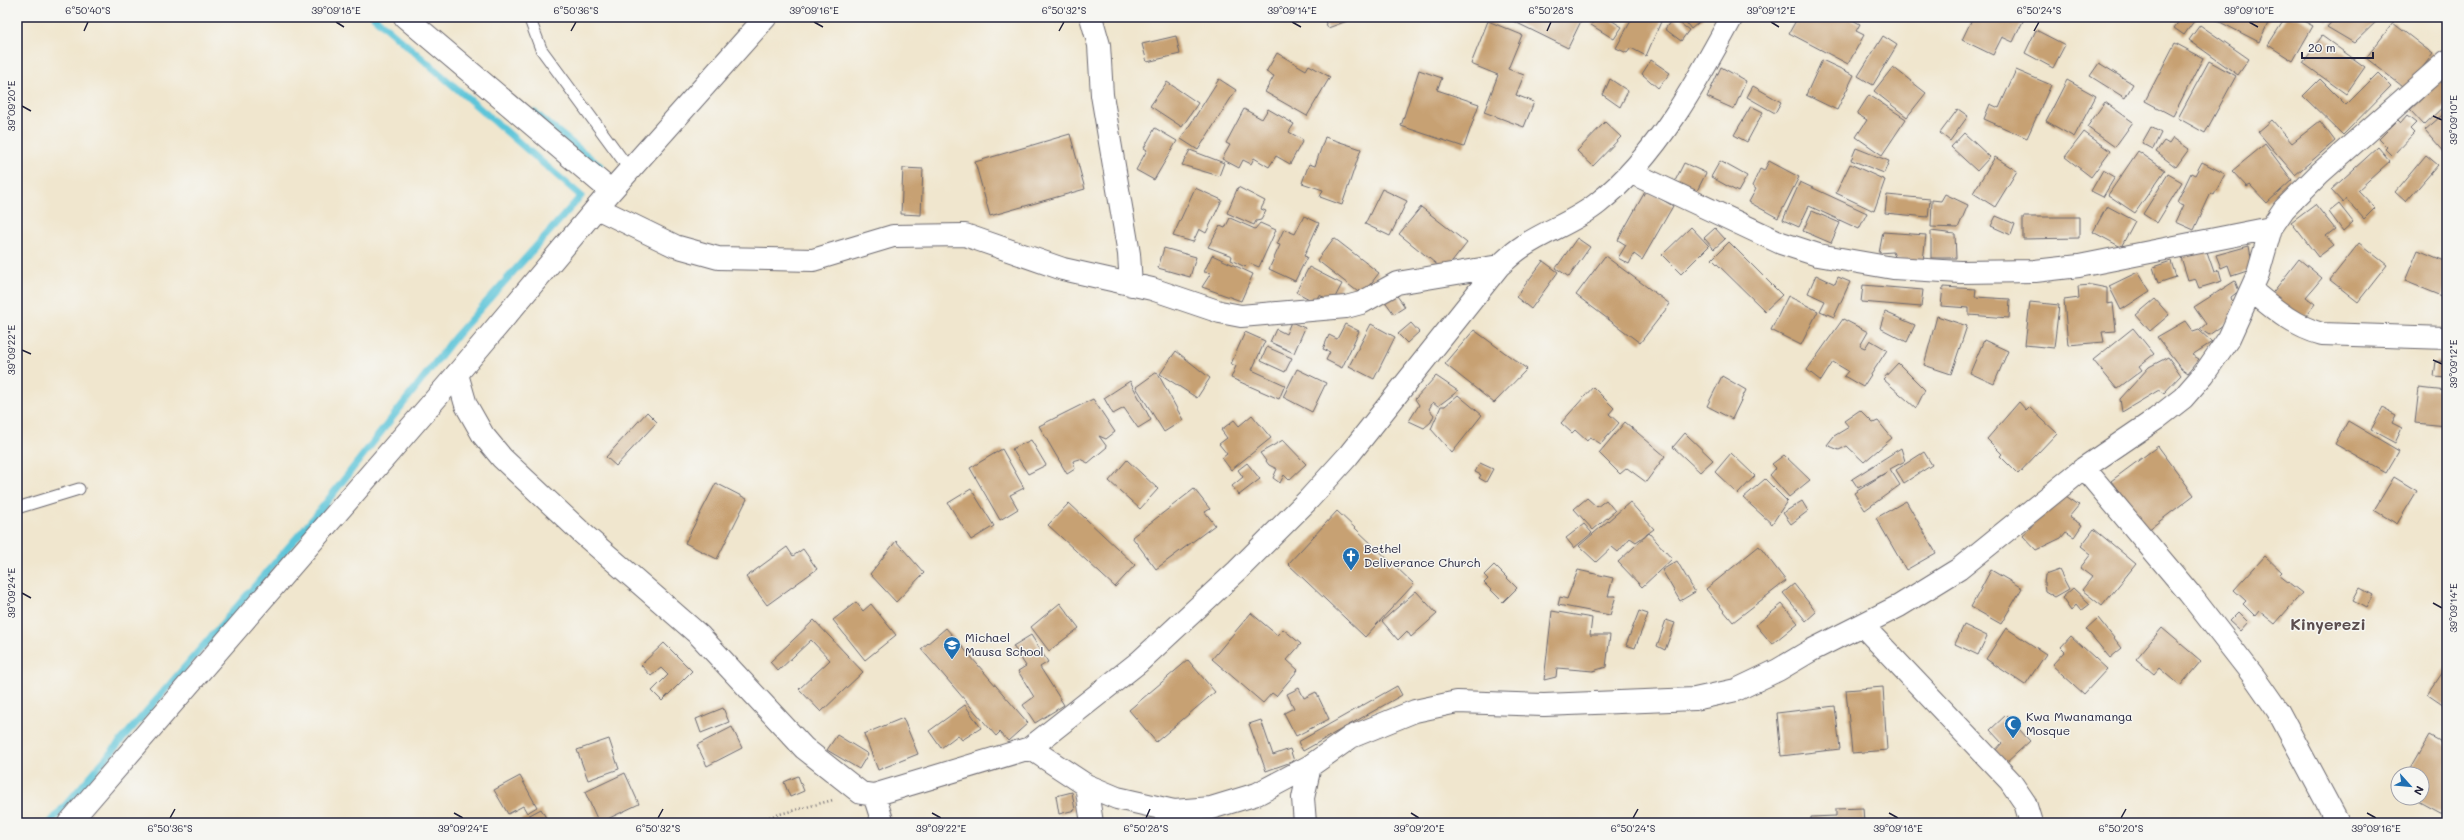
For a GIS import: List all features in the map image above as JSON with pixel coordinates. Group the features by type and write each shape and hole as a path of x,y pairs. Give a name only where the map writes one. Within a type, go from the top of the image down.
{"street":[{"path":"405,17 611,191"},
{"path":"69,823 457,374 611,191 766,17"},
{"path":"1091,17 1099,45 1102,95 1129,254 1131,285"},
{"path":"868,794 1030,748 1139,662 1237,571 1309,499 1348,456 1499,266 1522,247 1573,220 1598,204 1632,173 1698,81 1732,17"},
{"path":"1030,748 1086,784 1118,798 1174,811 1211,808 1257,794 1310,766 1351,737 1415,711 1457,702 1552,705 1695,698 1736,690 1778,670 1810,651 1899,606 1959,569 2084,468 2156,419 2183,398 2204,374 2230,338 2258,274 2271,228 2284,209 2320,174 2447,61"},
{"path":"1632,173 1781,242 1818,255 1893,268 1960,272 2035,271 2079,266 2271,228"},
{"path":"597,208 675,246 718,258 813,260 893,236 965,235 1063,269 1152,289 1201,307 1241,316 1346,307 1360,303 1396,283 1499,266"},
{"path":"2251,290 2288,321 2303,329 2322,334 2447,338"},
{"path":"457,374 466,405 483,435 502,458 582,533 699,635 804,748 868,794 883,823"},
{"path":"2084,468 2189,593 2256,678 2278,711 2338,823"},
{"path":"1862,625 2010,781 2025,803 2031,823"},
{"path":"1305,823 1303,798 1310,766"},
{"path":"1086,784 1092,823"}],"lane":[{"path":"529,17 542,49 630,170"},
{"path":"17,508 79,489"}],"path":[{"path":"746,823 868,794"}],"building":[{"path":"1323,17 1358,17 1328,28"},
{"path":"1369,17 1382,17 1382,18 1370,20"},
{"path":"1505,17 1578,17 1582,19 1568,48"},
{"path":"1596,17 1606,17 1622,27 1614,39 1591,25"},
{"path":"1633,17 1663,17 1646,56 1631,48 1627,53 1616,48"},
{"path":"1682,17 1705,17 1691,29"},
{"path":"1798,17 1847,17 1860,24 1856,31 1864,35 1848,64 1789,33"},
{"path":"1973,17 2025,17 2013,42 2002,37 1993,55 1962,40"},
{"path":"2182,17 2197,17 2184,35 2174,28"},
{"path":"2217,17 2271,17 2259,42 2216,20"},
{"path":"2286,17 2296,17 2313,26 2293,61 2268,45"},
{"path":"2319,17 2330,17 2327,22"},
{"path":"2336,17 2380,18 2354,43 2327,27"},
{"path":"1673,18 1689,30 1681,41 1665,29"},
{"path":"1488,21 1522,35 1508,69 1524,75 1516,95 1534,102 1524,127 1484,112 1498,75 1471,64"},
{"path":"2393,23 2433,54 2406,89 2366,58"},
{"path":"2200,25 2249,59 2238,75 2189,40"},
{"path":"2036,30 2065,45 2053,68 2025,53"},
{"path":"1176,36 1180,54 1147,62 1142,44"},
{"path":"1883,36 1897,45 1873,85 1858,76"},
{"path":"2322,36 2365,67 2346,94 2303,63"},
{"path":"2175,43 2203,58 2173,116 2145,101"},
{"path":"1277,53 1306,70 1309,65 1330,77 1307,116 1265,92 1274,76 1266,72"},
{"path":"1651,60 1670,73 1658,88 1642,74"},
{"path":"1822,60 1854,75 1837,110 1806,95"},
{"path":"2209,61 2236,76 2205,133 2178,118"},
{"path":"2099,63 2133,84 2125,98 2090,76"},
{"path":"1721,67 1746,81 1734,109 1707,97"},
{"path":"1893,67 1926,93 1907,117 1874,91"},
{"path":"1419,70 1442,78 1437,90 1479,104 1464,147 1401,126"},
{"path":"2016,70 2051,85 2027,138 1984,119 1990,104 1999,108"},
{"path":"2378,73 2391,86 2343,135 2303,96 2320,79 2346,105"},
{"path":"2447,75 2447,103 2424,125 2410,110"},
{"path":"1219,79 1236,90 1198,150 1181,139"},
{"path":"1610,79 1628,91 1620,107 1603,95"},
{"path":"2067,80 2096,96 2074,137 2046,121"},
{"path":"1167,82 1198,103 1182,127 1150,106"},
{"path":"1753,86 1781,102 1775,113 1747,97"},
{"path":"1869,95 1906,119 1882,155 1856,137 1867,120 1857,114"},
{"path":"2105,102 2133,122 2115,147 2087,127"},
{"path":"1751,106 1763,112 1747,142 1734,135"},
{"path":"1244,109 1262,119 1268,109 1294,124 1289,132 1303,140 1290,164 1276,156 1269,167 1254,158 1251,164 1243,160 1239,168 1222,159 1230,145 1226,143"},
{"path":"1958,109 1968,116 1950,141 1940,133"},
{"path":"2447,111 2447,155 2425,130"},
{"path":"2407,116 2416,123 2410,129 2414,133 2392,156 2385,149 2387,147 2379,139 2398,120 2401,123"},
{"path":"2272,120 2292,143 2320,121 2335,141 2295,175 2258,132"},
{"path":"1605,122 1621,137 1593,166 1577,151"},
{"path":"2151,127 2161,133 2153,149 2142,143"},
{"path":"1155,128 1177,141 1154,180 1136,170 1147,150 1144,148"},
{"path":"2084,132 2110,151 2091,177 2065,157"},
{"path":"1964,133 1990,157 1977,171 1951,147"},
{"path":"1070,134 1085,189 990,216 975,162"},
{"path":"1325,137 1361,149 1342,205 1320,197 1323,190 1302,183 1309,164 1315,166"},
{"path":"2173,138 2189,149 2176,167 2156,152 2164,141 2169,144"},
{"path":"2265,144 2292,180 2267,203 2250,185 2247,187 2232,171"},
{"path":"2378,147 2390,161 2358,190 2375,208 2364,219 2346,199 2343,203 2331,190"},
{"path":"1856,148 1889,161 1884,173 1851,160"},
{"path":"1190,150 1224,163 1219,176 1182,165"},
{"path":"2138,151 2165,170 2135,213 2108,195"},
{"path":"2426,155 2438,165 2406,202 2395,192"},
{"path":"1995,157 2017,171 1995,207 1973,193"},
{"path":"1720,161 1747,176 1738,192 1711,177"},
{"path":"1769,161 1799,177 1778,218 1749,202 1756,189 1752,186 1760,169 1764,171"},
{"path":"2202,162 2225,174 2214,195 2211,193 2194,230 2176,222 2184,205 2177,202 2191,173 2195,175"},
{"path":"1684,163 1706,173 1697,191 1675,181"},
{"path":"1850,164 1885,180 1874,211 1836,193"},
{"path":"903,168 923,169 921,215 901,214"},
{"path":"2103,170 2115,177 2103,197 2091,191"},
{"path":"2168,174 2182,182 2157,223 2143,214"},
{"path":"1800,182 1867,213 1859,229 1809,206 1799,227 1783,220"},
{"path":"1238,187 1265,201 1261,209 1266,211 1261,220 1256,221 1254,225 1227,213"},
{"path":"1195,188 1222,200 1206,233 1199,229 1193,242 1173,236"},
{"path":"1382,189 1407,201 1390,236 1365,224"},
{"path":"1646,190 1673,206 1642,260 1634,254 1629,264 1618,258 1626,245 1618,240"},
{"path":"1945,194 1968,205 1958,228 1931,227 1932,200 1941,201"},
{"path":"1887,195 1930,199 1928,217 1885,213"},
{"path":"2315,204 2335,229 2326,236 2334,245 2318,257 2291,222"},
{"path":"2339,204 2353,222 2343,231 2329,212"},
{"path":"2107,206 2135,221 2121,247 2093,232"},
{"path":"1421,207 1467,243 1445,271 1399,234"},
{"path":"1812,211 1840,223 1831,243 1803,231"},
{"path":"1304,216 1319,223 1304,256 1307,257 1295,281 1269,269 1280,245 1277,244 1284,229 1295,234"},
{"path":"1996,216 2015,224 2011,235 1991,226"},
{"path":"2023,217 2079,217 2079,238 2023,239"},
{"path":"1230,218 1255,229 1260,223 1276,230 1259,267 1249,263 1245,267 1231,260 1232,256 1208,247 1220,226 1225,228"},
{"path":"1691,227 1709,246 1681,274 1662,255"},
{"path":"1715,228 1725,239 1714,249 1704,238"},
{"path":"1931,231 1955,234 1956,258 1931,258"},
{"path":"1883,232 1926,235 1923,261 1896,259 1893,252 1879,253"},
{"path":"1334,238 1379,273 1362,295 1317,260"},
{"path":"1577,238 1590,247 1569,277 1556,268"},
{"path":"1729,242 1782,295 1765,311 1712,259"},
{"path":"2359,243 2387,265 2358,302 2330,280"},
{"path":"2249,246 2253,269 2232,276 2228,265 2221,268 2216,255"},
{"path":"1164,248 1196,257 1190,277 1158,268"},
{"path":"2206,249 2214,272 2219,270 2222,281 2199,288 2195,278 2188,280 2181,257"},
{"path":"2418,250 2447,262 2447,284 2442,296 2405,281"},
{"path":"1212,255 1253,274 1241,301 1202,287 1211,273 1204,272"},
{"path":"1605,256 1670,304 1640,343 1576,295"},
{"path":"2299,259 2322,278 2306,297 2315,304 2302,321 2270,296"},
{"path":"1543,261 1558,272 1531,309 1516,297"},
{"path":"2171,261 2176,277 2158,283 2153,267"},
{"path":"1309,267 1342,284 1333,301 1319,295 1315,302 1296,292"},
{"path":"2138,272 2150,291 2121,310 2109,286"},
{"path":"1816,275 1835,284 1838,277 1850,282 1834,317 1820,311 1825,301 1808,293"},
{"path":"2235,281 2239,291 2231,297 2232,301 2240,297 2237,315 2209,335 2200,329 2206,324 2194,307"},
{"path":"1863,285 1923,290 1921,307 1861,302"},
{"path":"2092,285 2107,288 2107,304 2113,303 2116,331 2102,332 2104,342 2068,345 2064,300 2079,298 2078,286"},
{"path":"1943,287 1976,289 1975,297 2010,299 2009,318 1969,315 1969,308 1941,306"},
{"path":"1395,293 1405,307 1394,314 1384,300"},
{"path":"1788,296 1818,311 1801,345 1771,330"},
{"path":"2155,299 2169,315 2150,331 2136,315"},
{"path":"2030,302 2059,305 2054,348 2025,345"},
{"path":"1885,312 1915,325 1907,342 1880,328"},
{"path":"1937,316 1967,326 1951,374 1924,365"},
{"path":"1843,319 1868,332 1860,346 1865,348 1870,340 1887,350 1863,387 1844,376 1848,371 1833,362 1821,381 1807,370"},
{"path":"2185,321 2193,332 2199,330 2212,342 2192,355 2199,359 2188,373 2181,368 2157,337"},
{"path":"1291,322 1305,328 1294,353 1270,342 1276,329 1286,334"},
{"path":"1411,323 1419,332 1407,343 1398,334"},
{"path":"1345,324 1359,331 1342,368 1326,360 1330,352 1323,349 1329,335 1337,339"},
{"path":"1371,324 1395,337 1374,379 1349,366"},
{"path":"2133,328 2154,354 2139,366 2142,370 2117,389 2093,360"},
{"path":"1474,330 1527,369 1494,403 1445,364"},
{"path":"1245,332 1265,341 1252,370 1285,385 1279,399 1231,378 1236,366 1231,364"},
{"path":"1984,340 2008,351 1994,384 1970,373"},
{"path":"1267,347 1292,358 1285,372 1261,361"},
{"path":"1176,351 1210,378 1197,398 1160,374"},
{"path":"2168,357 2181,375 2164,393 2159,390 2122,412 2120,399 2149,367"},
{"path":"2436,361 2447,362 2447,378 2434,377"},
{"path":"1898,363 1925,390 1916,408 1883,379"},
{"path":"1297,369 1326,383 1312,412 1283,397"},
{"path":"1157,372 1183,420 1164,432 1136,387"},
{"path":"1436,376 1458,391 1438,406 1433,402 1429,409 1434,415 1431,422 1424,428 1409,421 1419,405 1415,399"},
{"path":"1722,376 1746,390 1732,419 1707,406"},
{"path":"1130,381 1151,420 1138,428 1124,408 1113,414 1104,398"},
{"path":"1593,387 1614,408 1609,414 1619,423 1601,444 1590,437 1587,441 1575,430 1572,433 1561,423"},
{"path":"2419,388 2447,391 2447,426 2415,423"},
{"path":"1458,395 1482,415 1452,453 1431,429 1441,406 1445,406"},
{"path":"1093,399 1115,432 1106,439 1099,436 1107,447 1088,463 1080,459 1073,461 1075,469 1067,474 1039,426"},
{"path":"2019,402 2026,410 2029,407 2057,433 2018,474 2000,456 2002,454 1987,439"},
{"path":"2383,408 2396,415 2392,423 2402,428 2395,443 2371,430"},
{"path":"1860,410 1873,423 1878,421 1892,438 1864,462 1847,446 1839,450 1827,445 1834,436 1849,427 1844,421"},
{"path":"647,412 657,422 616,466 606,457"},
{"path":"1252,415 1271,438 1231,470 1222,458 1227,454 1219,444 1227,438 1221,430 1234,420 1239,426"},
{"path":"2348,421 2399,451 2386,473 2335,444"},
{"path":"1625,422 1665,456 1646,482 1627,468 1620,474 1599,453"},
{"path":"1685,433 1713,460 1700,472 1673,447"},
{"path":"1031,440 1046,465 1028,474 1012,449"},
{"path":"1283,440 1306,464 1289,480 1284,475 1280,483 1273,478 1277,469 1269,465 1260,453"},
{"path":"2158,446 2194,495 2148,530 2111,481"},
{"path":"1901,448 1905,461 1890,469 1900,485 1865,510 1854,493 1887,472 1858,488 1852,479"},
{"path":"1002,449 1024,488 1010,495 1018,509 1000,520 970,468"},
{"path":"1924,452 1932,465 1904,483 1896,470"},
{"path":"1731,453 1755,476 1738,494 1715,472"},
{"path":"1784,455 1810,480 1789,497 1770,475 1776,468 1772,464"},
{"path":"1127,460 1158,489 1140,509 1109,481"},
{"path":"1247,463 1260,479 1239,495 1232,486 1243,477 1238,470"},
{"path":"1480,463 1493,469 1486,482 1479,478 1481,475 1475,472"},
{"path":"2394,477 2417,491 2397,524 2374,510"},
{"path":"1765,479 1787,501 1772,524 1743,498"},
{"path":"716,483 747,499 717,559 685,543"},
{"path":"971,489 994,526 971,540 948,503"},
{"path":"1194,489 1210,509 1205,512 1215,525 1156,569 1132,537"},
{"path":"2060,492 2079,505 2069,517 2082,525 2074,537 2066,532 2061,538 2036,550 2023,536"},
{"path":"1587,498 1597,507 1606,500 1615,511 1593,530 1574,509"},
{"path":"1802,501 1808,511 1791,524 1783,513"},
{"path":"1906,501 1936,553 1906,570 1876,518"},
{"path":"1630,502 1654,529 1636,542 1630,538 1618,552 1612,547 1596,562 1579,546"},
{"path":"1069,503 1135,565 1115,587 1048,525"},
{"path":"1337,511 1414,584 1365,637 1288,564"},
{"path":"1584,524 1592,533 1574,548 1566,538"},
{"path":"2094,529 2136,564 2102,606 2082,590 2092,577 2080,568 2091,554 2081,546"},
{"path":"1649,533 1672,559 1642,587 1618,562"},
{"path":"896,541 924,573 896,602 870,574"},
{"path":"1759,546 1786,581 1733,622 1706,589"},
{"path":"787,547 793,556 803,549 817,569 767,605 746,577"},
{"path":"2265,556 2282,572 2279,575 2302,593 2275,624 2259,611 2255,616 2243,604 2246,601 2234,590"},
{"path":"1677,561 1695,592 1680,601 1662,570"},
{"path":"1494,565 1517,588 1503,602 1484,583 1488,579 1484,575"},
{"path":"1578,570 1613,578 1608,596 1616,596 1610,615 1558,605 1560,597 1567,599"},
{"path":"1991,570 2022,588 2001,624 1971,607"},
{"path":"2059,570 2069,589 2055,597 2045,591 2045,575"},
{"path":"1794,584 1816,612 1806,621 1783,593"},
{"path":"2073,588 2090,604 2081,611 2076,605 2071,611 2062,598"},
{"path":"2360,588 2373,595 2366,608 2353,601"},
{"path":"1416,591 1437,614 1411,637 1407,631 1398,640 1382,621"},
{"path":"856,602 863,611 871,604 896,635 865,660 833,620"},
{"path":"1060,603 1079,628 1049,651 1031,627"},
{"path":"1782,604 1798,623 1772,644 1756,625"},
{"path":"1552,611 1592,618 1590,635 1610,635 1606,667 1593,671 1557,668 1556,677 1544,680"},
{"path":"1639,611 1648,614 1635,648 1626,645"},
{"path":"2238,612 2248,622 2240,631 2229,621"},
{"path":"1251,613 1277,635 1283,629 1301,644 1287,660 1298,670 1276,696 1272,693 1263,703 1212,659"},
{"path":"2098,618 2122,648 2110,658 2086,629"},
{"path":"814,620 863,672 821,712 799,689 830,660 811,640 778,671 770,662"},
{"path":"1666,620 1675,623 1665,650 1657,646"},
{"path":"1964,625 1987,636 1978,655 1955,644"},
{"path":"946,628 1028,723 1008,741 1000,732 996,736 921,649"},
{"path":"2006,628 2046,654 2025,685 1986,659"},
{"path":"2162,628 2201,661 2180,686 2159,668 2154,674 2136,659"},
{"path":"1031,635 1048,662 1040,667 1064,705 1035,723 1023,705 1034,697 1018,671 1026,666 1013,646"},
{"path":"2071,636 2107,669 2084,694 2052,665 2065,651 2061,647"},
{"path":"664,643 692,671 662,701 652,691 668,675 661,668 651,676 641,665"},
{"path":"1188,660 1215,692 1156,742 1129,710"},
{"path":"2447,666 2447,707 2428,694"},
{"path":"1397,686 1402,695 1303,751 1298,742"},
{"path":"1883,687 1887,750 1852,753 1846,690"},
{"path":"1299,688 1304,698 1316,692 1329,719 1296,736 1284,713 1294,708 1287,694"},
{"path":"965,705 981,728 962,740 958,735 941,748 929,731"},
{"path":"1835,706 1840,749 1781,756 1777,713"},
{"path":"723,708 729,722 701,733 696,719"},
{"path":"2006,715 2030,741 2006,763 1995,751 2002,743 1990,730"},
{"path":"903,718 918,754 878,770 864,734"},
{"path":"1261,720 1273,755 1290,749 1294,761 1266,771 1249,724"},
{"path":"732,727 742,748 707,766 697,745"},
{"path":"837,735 868,754 859,769 827,750"},
{"path":"2429,736 2447,746 2446,816 2428,806 2430,806 2430,766 2412,766"},
{"path":"609,739 619,769 588,780 577,750"},
{"path":"625,773 639,804 599,823 585,792"},
{"path":"520,776 537,807 527,813 523,806 508,814 494,790"},
{"path":"798,776 804,791 790,797 784,782"},
{"path":"1072,792 1075,810 1059,814 1056,796"},
{"path":"1863,808 1864,822 1892,820 1892,823 1811,823 1811,817 1836,816 1836,809"},
{"path":"541,809 549,823 515,823"},
{"path":"1070,818 1070,823 1049,823 1049,821"}],"waterway":[{"path":"50,823 317,514 456,336 581,196 374,17"},
{"path":"535,113 600,166"}],"place":[{"name":"Bethel Deliverance Church","path":"1351,571"},
{"name":"Michael Mausa School","path":"952,660"},
{"name":"Kwa Mwanamanga Mosque","path":"2013,739"}],"district":[{"name":"Kinyerezi","path":"2328,624"}]}
